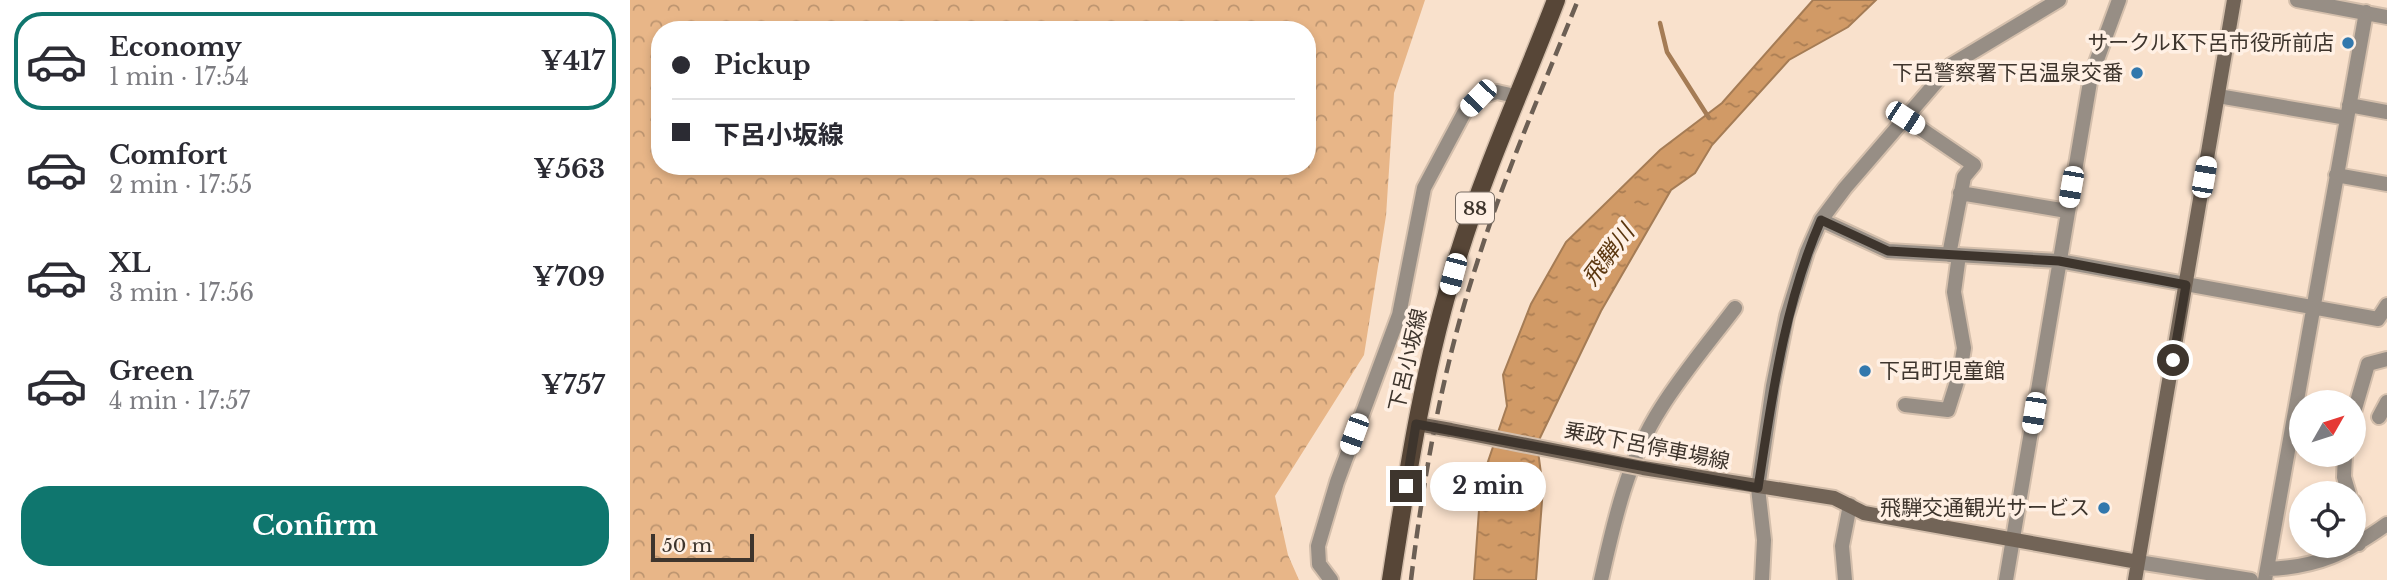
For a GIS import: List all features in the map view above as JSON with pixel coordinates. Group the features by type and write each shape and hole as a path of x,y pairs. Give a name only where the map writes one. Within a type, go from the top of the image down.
{"main road":[{"name":"下呂小坂線","path":"1391,580 1429,361 1459,252 1515,96 1556,0"},
{"path":"2135,580 2234,0"},
{"name":"乗政下呂停車場線","path":"1416,424 1643,468 1834,498 1864,513 2138,562"}],"street":[{"path":"1762,580 1764,540 1758,488 1787,316 1821,220 1905,118 1959,59 2059,0"},
{"path":"2006,580 2091,76 2119,0"},
{"path":"2297,0 2387,17"},
{"path":"2326,558 2267,575 2366,12"},
{"path":"1331,580 1319,564 1318,547 1337,482 1399,314 1424,188 1464,113 1478,98 1497,92 1515,96"},
{"path":"2218,96 2348,111 2387,112"},
{"path":"1905,118 1974,165 1964,177 1960,193 1954,255 1954,292 1964,348 1960,372 1948,410 1905,405"},
{"path":"2336,175 2387,184"},
{"path":"1960,193 2067,211"},
{"path":"1821,220 1888,251 2059,261 2378,319 2387,305"},
{"path":"1601,580 1623,491 1643,441 1660,409 1735,308"},
{"path":"2361,390 2368,365 2387,359"},
{"path":"2379,417 2387,402"},
{"path":"1845,580 1842,545 1850,505"},
{"path":"2366,539 2387,524"},
{"path":"2138,562 2251,580"}],"green space":[{"path":"630,0 1425,0 1394,93 1386,216 1364,355 1275,496 1288,555 1299,580 630,580"}],"water":[{"name":"飛騨川","path":"1813,0 1876,0 1848,27 1789,60 1712,145 1695,173 1671,190 1601,311 1537,444 1543,488 1536,580 1474,580 1481,482 1507,406 1503,375 1531,304 1566,242 1660,150 1722,103"}],"waterway":[{"path":"1660,23 1667,52 1709,118"}],"railway":[{"path":"1411,580 1436,420 1465,302 1512,163 1578,0"}],"place":[{"name":"サークルK下呂市役所前店","path":"2348,43"},
{"name":"下呂警察署下呂温泉交番","path":"2137,73"},
{"name":"下呂町児童館","path":"1865,371"},
{"name":"飛騨交通観光サービス","path":"2104,508"}],"route":[{"path":"1406,486 1416,424 1758,488 1773,386 1787,316 1821,220 1867,244 1888,251 2059,261 2186,285 2173,360"}]}
